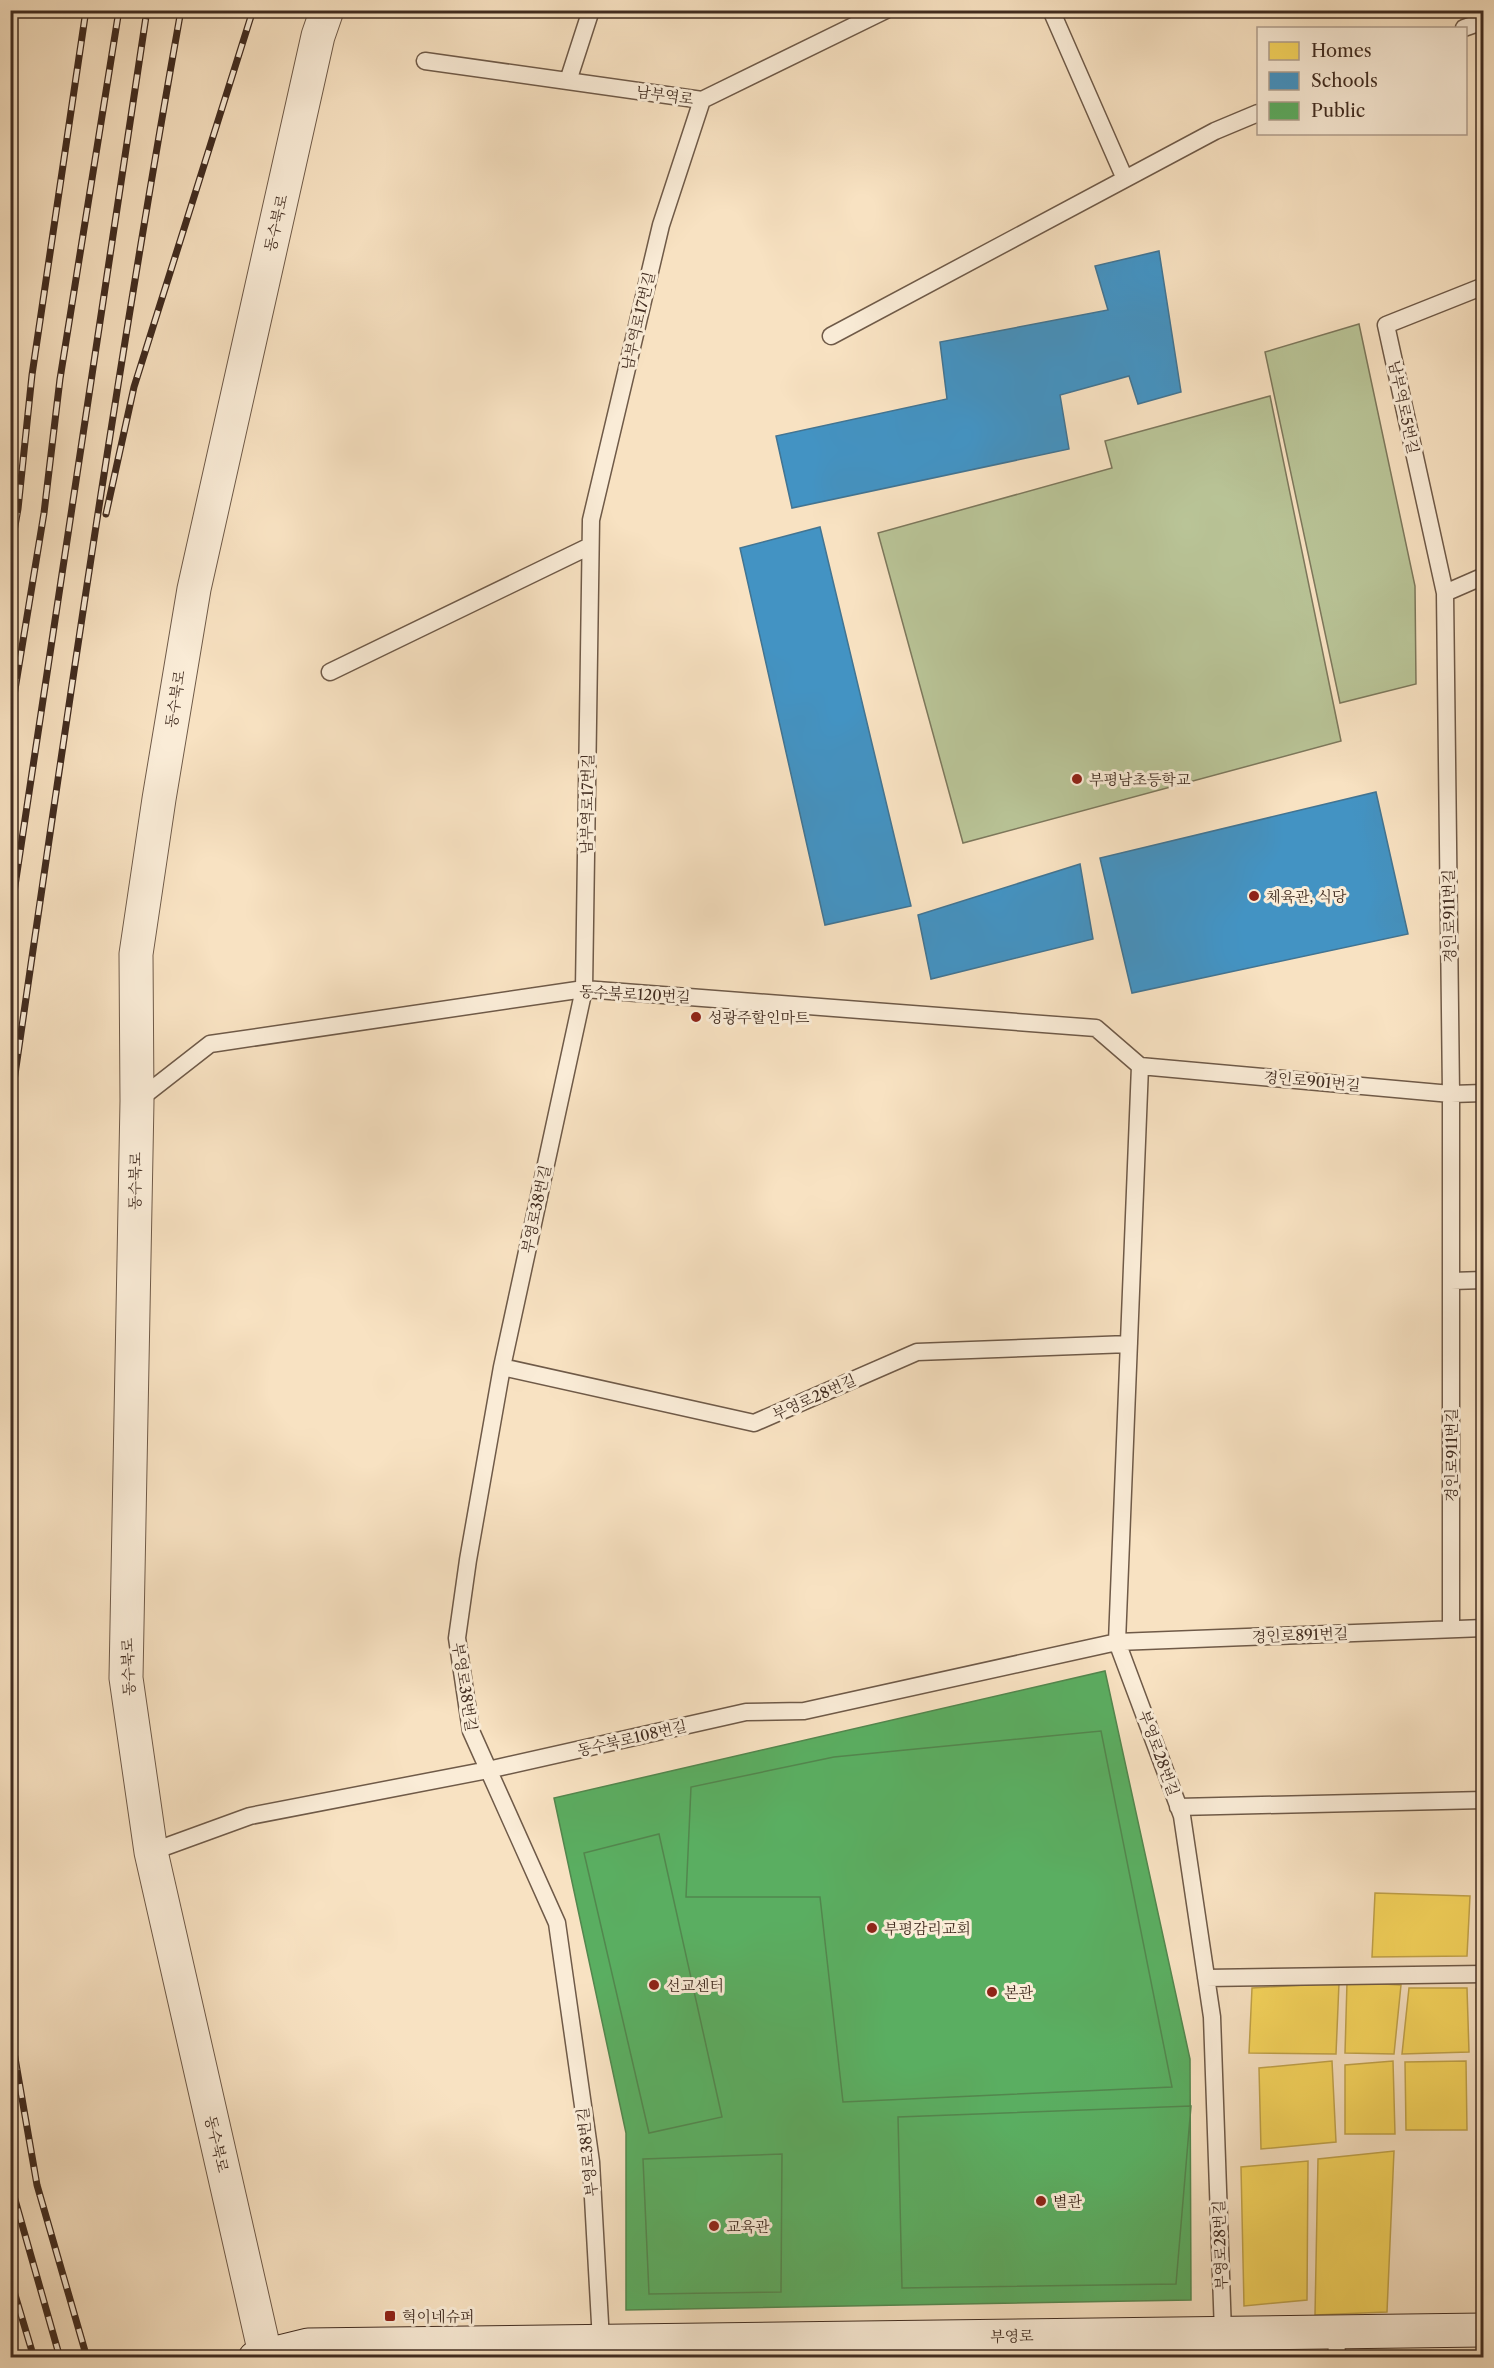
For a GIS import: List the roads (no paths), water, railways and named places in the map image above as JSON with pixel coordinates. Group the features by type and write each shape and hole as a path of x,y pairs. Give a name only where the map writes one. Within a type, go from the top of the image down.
{"street":[{"name":"동수북로","path":"262,2356 152,1852 126,1678 137,1101 136,954 194,589 318,36 327,10"},
{"name":"부영로","path":"262,2356 308,2345 1223,2333 1336,2345 1484,2330"}],"lane":[{"path":"568,81 591,10"},
{"name":"남부역로","path":"425,61 702,100 886,10"},
{"path":"1051,10 1125,179"},
{"path":"1467,27 1484,21"},
{"name":"남부역로17번길","path":"584,989 591,520 661,225 702,100"},
{"path":"831,336 1215,131 1257,113"},
{"name":"남부역로5번길","path":"1445,593 1386,325 1484,286"},
{"path":"330,672 590,546"},
{"path":"1445,593 1484,576"},
{"name":"경인로911번길","path":"1445,593 1450,1094 1451,1629"},
{"name":"동수북로120번길","path":"137,1101 210,1044 584,989 1096,1028 1140,1066"},
{"name":"부영로38번길","path":"584,989 502,1367 456,1638 471,1731 557,1923 591,2162 601,2341"},
{"name":"경인로901번길","path":"1140,1066 1450,1094 1484,1094"},
{"name":"부영로28번길","path":"1140,1066 1117,1642 1182,1816 1212,2016 1223,2333"},
{"path":"1451,1281 1484,1280"},
{"name":"부영로28번길","path":"502,1367 754,1423 917,1352 1129,1344"},
{"name":"경인로891번길","path":"1117,1642 1484,1628"},
{"name":"동수북로108번길","path":"152,1852 250,1816 488,1770 746,1712 804,1711 1117,1642"},
{"name":"부영로28번길","path":"1178,1807 1484,1800"},
{"path":"1206,1978 1484,1974"}],"railway":[{"path":"10,554 18,509 32,375 86,10"},
{"path":"10,720 44,513 60,379 119,10"},
{"path":"10,919 147,10"},
{"path":"10,1109 112,421 181,10"},
{"path":"106,514 134,387 253,10"},
{"path":"10,2029 37,2185 87,2358"},
{"path":"10,2182 60,2358"},
{"path":"10,2278 34,2358"}],"place":[{"name":"부평남초등학교","path":"1077,779"},
{"name":"체육관, 식당","path":"1254,896"},
{"name":"성광주할인마트","path":"696,1017"},
{"name":"부평감리교회","path":"872,1928"},
{"name":"선교센터","path":"654,1985"},
{"name":"본관","path":"992,1992"},
{"name":"별관","path":"1041,2201"},
{"name":"교육관","path":"714,2226"},
{"name":"혁이네슈퍼","path":"390,2316"}]}
